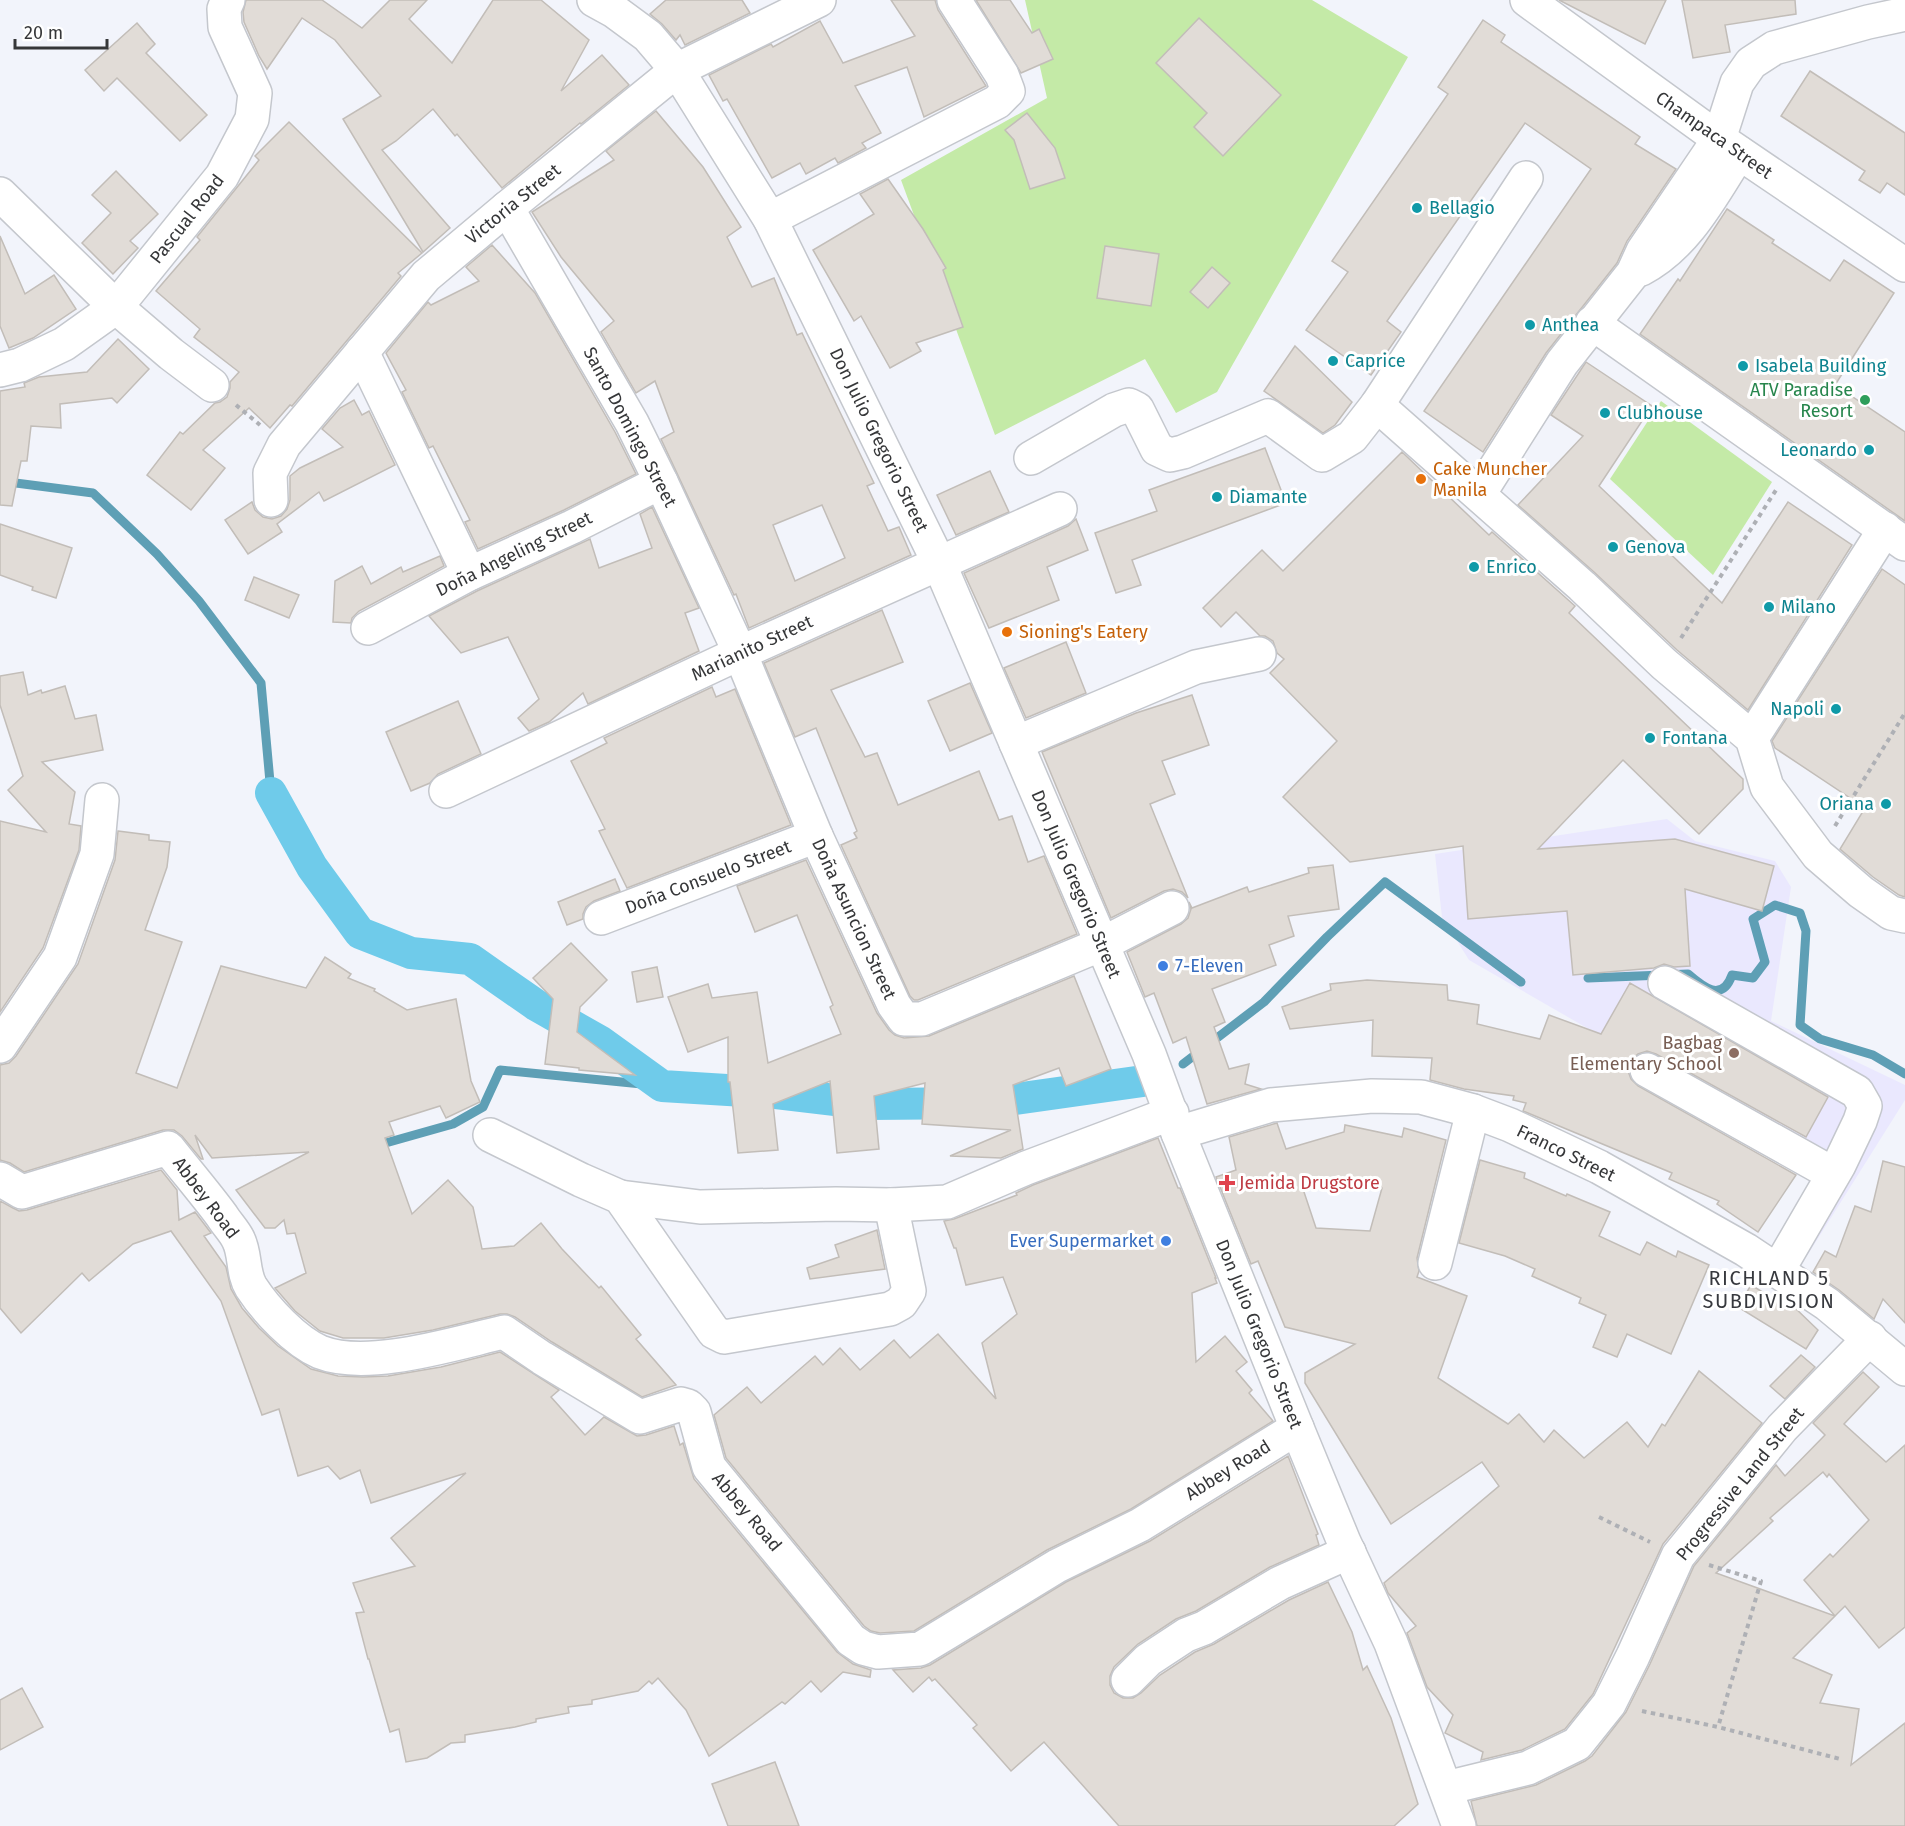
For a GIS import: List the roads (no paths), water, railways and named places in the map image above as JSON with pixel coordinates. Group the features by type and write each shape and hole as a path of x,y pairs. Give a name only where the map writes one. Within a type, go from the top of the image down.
{"street":[{"name":"Pascual Road","path":"0,370 20,365 64,344 116,308 222,176 252,119 255,93 225,27 224,9 228,0"},
{"name":"Victoria Street","path":"271,500 270,473 284,445 426,276 678,70 819,0"},
{"path":"770,219 997,102 1008,91 1002,75 954,0"},
{"name":"Champaca Street","path":"1527,0 1729,146 1905,265"},
{"name":"Don Julio Gregorio Street","path":"610,4 648,36 678,70 770,219 939,563 1149,1054 1297,1428 1349,1552 1391,1643 1459,1826"},
{"path":"1479,494 1562,363 1633,273 1653,236 1729,146 1737,83 1751,63 1774,48 1905,14"},
{"path":"1031,458 1114,410 1128,405 1137,410 1157,448 1170,455 1183,452 1268,416 1322,455 1352,437 1377,405 1526,178"},
{"path":"0,194 116,308 212,385"},
{"name":"Santo Domingo Street","path":"507,208 632,423 740,653"},
{"path":"1592,323 1895,537 1752,738"},
{"path":"362,352 469,574"},
{"path":"1377,405 1582,586 1664,664 1752,738 1767,788 1818,855 1861,892 1891,913 1905,916"},
{"name":"Doña Angeling Street","path":"368,628 469,574 572,527 661,482"},
{"name":"Marianito Street","path":"446,791 740,653 1060,509"},
{"name":"Doña Asuncion Street","path":"740,653 816,836 894,1005 904,1019 922,1019 1102,944"},
{"path":"1016,743 1196,667 1259,654"},
{"path":"0,1046 60,957 97,854 102,800"},
{"name":"Doña Consuelo Street","path":"601,918 816,836"},
{"path":"1102,944 1172,908"},
{"path":"1665,983 1857,1092 1865,1106 1833,1174 1778,1270"},
{"path":"1647,1070 1833,1174"},
{"name":"Franco Street","path":"490,1135 620,1197 700,1207 891,1205 948,1202 1026,1168 1175,1123 1271,1105 1372,1096 1421,1097 1473,1111 1510,1125 1599,1167 1746,1250 1892,1350"},
{"path":"1435,1263 1473,1111"},
{"name":"Abbey Road","path":"0,1179 22,1192 168,1148 238,1239 243,1251 245,1272 252,1287 291,1332 320,1352 347,1357 396,1356 504,1332 542,1358 640,1417 681,1404 688,1406 694,1412 709,1467 851,1640 863,1648 878,1652 921,1649 1056,1566 1140,1524 1297,1428"},
{"path":"620,1197 714,1332 724,1337 890,1309 901,1303 909,1291 891,1205"},
{"name":"Progressive Land Street","path":"1446,1788 1528,1768 1577,1744 1609,1704 1678,1556 1782,1428 1892,1350"},
{"path":"1128,1680 1148,1660 1186,1635 1204,1628 1280,1583 1349,1552"}],"waterway":[{"path":"0,481 93,493 157,554 199,601 261,683 271,793"},
{"path":"271,793 312,867 360,933 411,953 470,959 536,1005 601,1042 662,1086 776,1093 869,1104 987,1103 1143,1081"},
{"path":"1183,1064 1264,1002 1385,882 1521,982"},
{"path":"1588,978 1688,974 1712,990 1723,988 1728,984 1732,975 1753,978 1765,962 1753,919 1775,905 1800,913 1806,931 1800,1025 1820,1039 1873,1055 1905,1074"},
{"path":"375,1146 453,1124 483,1107 500,1070 662,1086"}],"place":[{"name":"Bellagio","path":"1417,208"},
{"name":"Anthea","path":"1530,325"},
{"name":"Caprice","path":"1333,361"},
{"name":"Isabela Building","path":"1743,366"},
{"name":"ATV Paradise Resort","path":"1865,400"},
{"name":"Clubhouse","path":"1605,413"},
{"name":"Leonardo","path":"1869,450"},
{"name":"Cake Muncher Manila","path":"1421,479"},
{"name":"Diamante","path":"1217,497"},
{"name":"Genova","path":"1613,547"},
{"name":"Enrico","path":"1474,567"},
{"name":"Milano","path":"1769,607"},
{"name":"Sioning's Eatery","path":"1007,632"},
{"name":"Napoli","path":"1836,709"},
{"name":"Fontana","path":"1650,738"},
{"name":"Oriana","path":"1886,804"},
{"name":"7-Eleven","path":"1163,966"},
{"name":"Bagbag Elementary School","path":"1734,1053"},
{"name":"Jemida Drugstore","path":"1227,1183"},
{"name":"Ever Supermarket","path":"1166,1241"}],"district":[{"name":"RICHLAND 5 SUBDIVISION","path":"1769,1290"}]}
